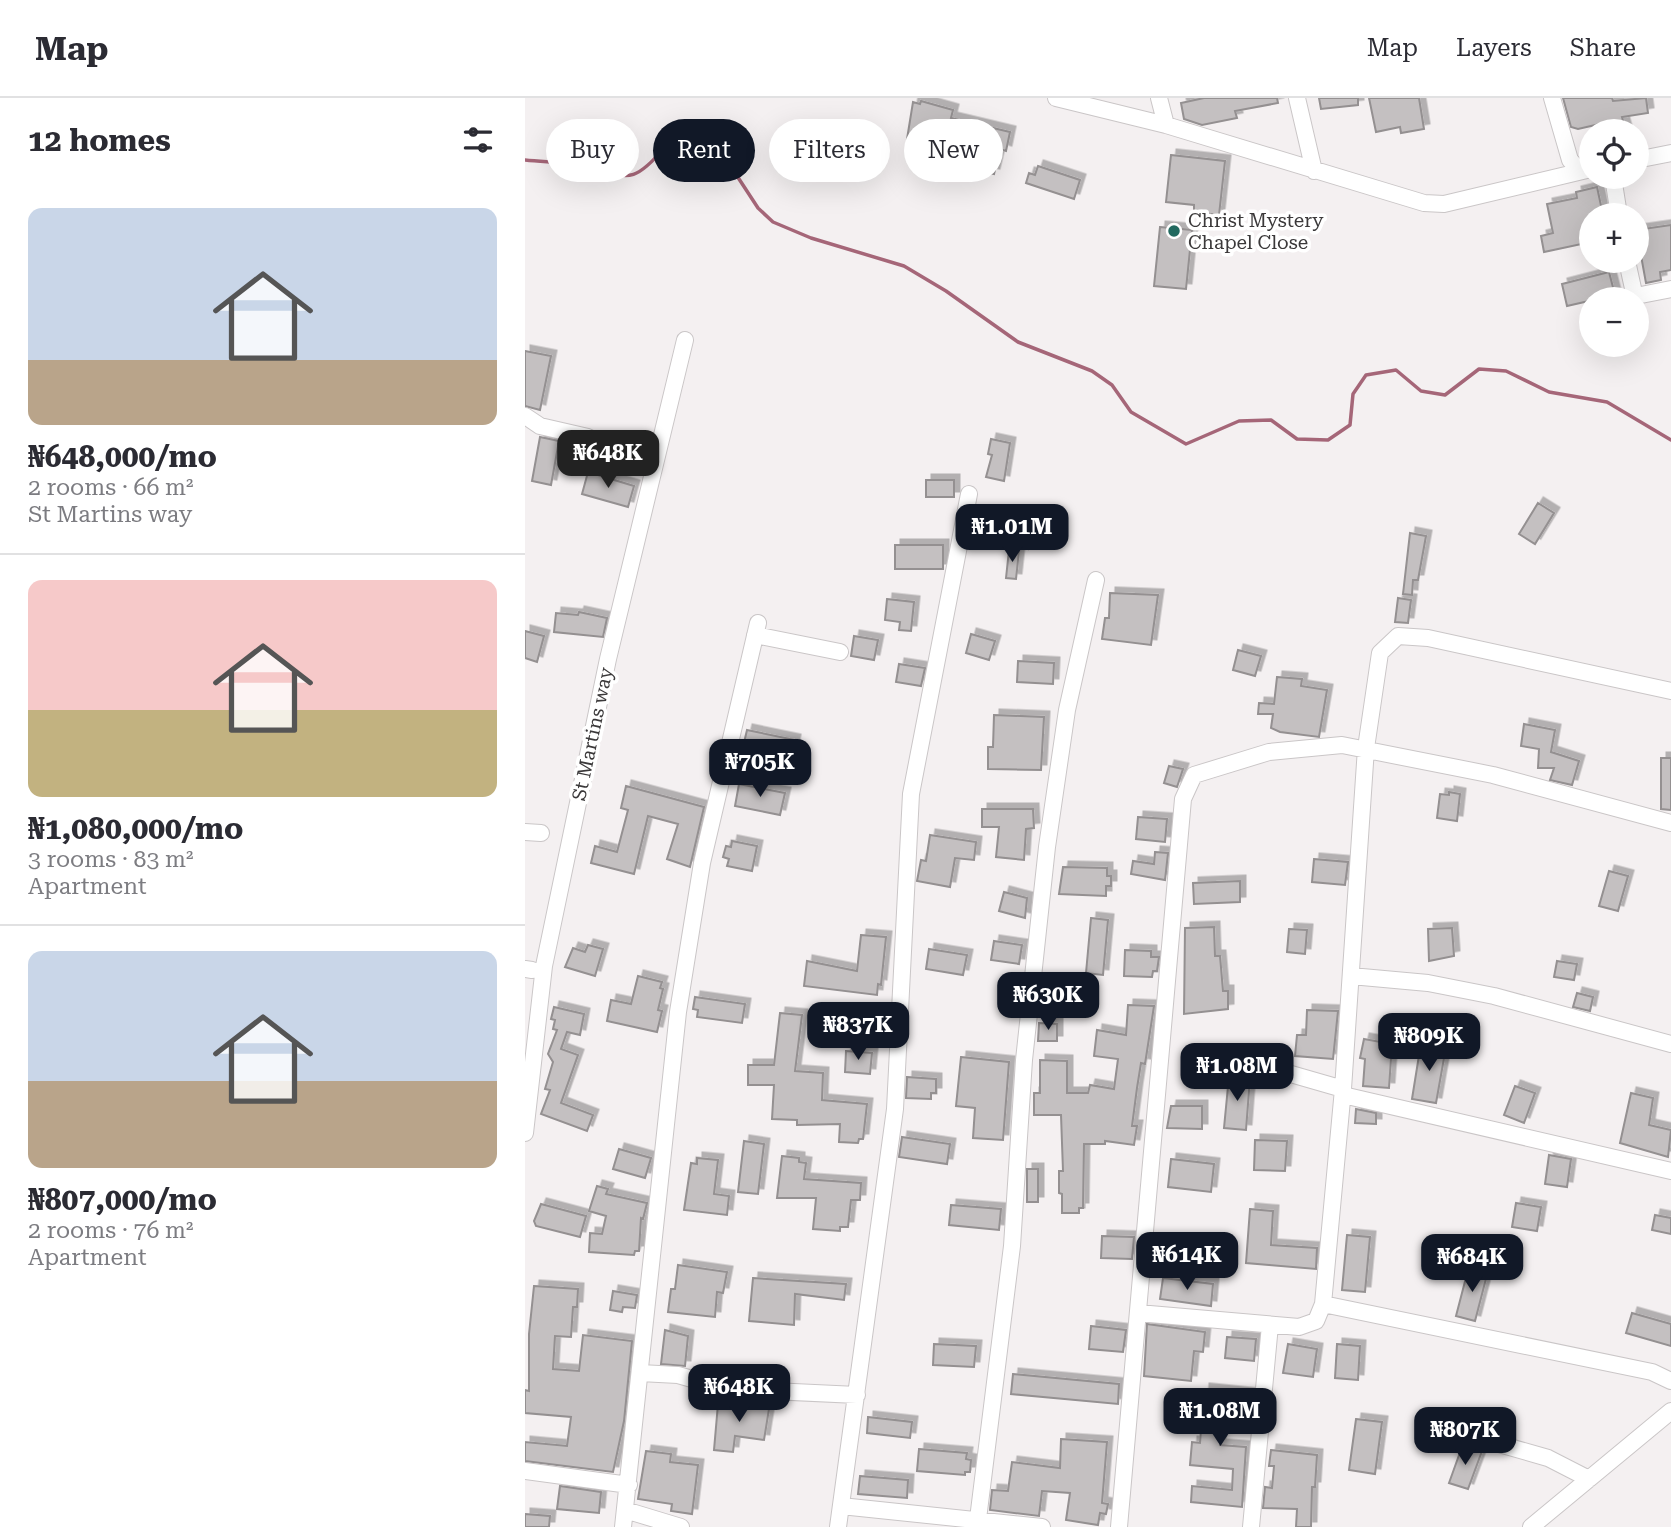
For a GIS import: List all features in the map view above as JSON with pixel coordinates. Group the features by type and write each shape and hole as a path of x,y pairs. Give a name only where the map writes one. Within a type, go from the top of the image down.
{"street":[{"path":"1056,98 1166,125 1424,203 1444,204 1579,171"},
{"path":"1159,98 1166,125"},
{"path":"1297,98 1314,171"},
{"path":"1552,98 1570,160 1579,166"},
{"path":"1649,157 1671,153"},
{"path":"1629,273 1633,293 1641,295 1671,289"},
{"name":"St Martins way","path":"525,1133 544,966 608,659 685,340"},
{"path":"525,416 540,426 588,437"},
{"path":"838,1527 895,1109 911,794 969,494"},
{"path":"977,1524 1012,1246 1024,1060 1047,847 1067,710 1096,580"},
{"path":"622,1527 629,1485 678,1012 702,863 756,629 840,652"},
{"path":"1138,1313 1299,1327 1316,1321 1323,1304 1343,1092 1366,748 1380,653 1398,636 1428,638 1671,691"},
{"path":"1119,1527 1183,799 1194,775 1269,752 1342,745 1493,775 1671,823"},
{"path":"1351,976 1428,983 1494,996 1671,1044"},
{"path":"1277,1070 1343,1092 1671,1171"},
{"path":"1323,1304 1652,1372 1671,1381"},
{"path":"1251,1527 1270,1325"},
{"path":"640,1373 678,1375 727,1389 857,1395"},
{"path":"1531,1527 1671,1411"},
{"path":"1485,1440 1548,1458 1589,1479"},
{"path":"525,1471 629,1485"},
{"path":"841,1506 977,1524 1042,1527"},
{"path":"625,1510 681,1527"}],"building":[{"path":"1204,98 1277,98 1278,103 1235,111 1237,118 1202,125 1184,119 1181,103"},
{"path":"1319,98 1358,98 1358,105 1321,109"},
{"path":"1369,98 1419,98 1424,129 1401,133 1400,127 1376,132"},
{"path":"1563,98 1612,98 1613,101 1646,98 1648,113 1623,119 1579,119 1579,129 1571,127"},
{"path":"921,101 953,110 951,118 955,119 910,119 913,102 920,104"},
{"path":"1003,130 1010,132 1006,151 1003,150"},
{"path":"1171,155 1225,161 1219,215 1194,212 1194,205 1166,202"},
{"path":"1038,166 1080,180 1074,199 1026,183 1029,173 1035,175"},
{"path":"1597,189 1600,203 1579,203 1579,245 1544,252 1541,236 1553,233 1547,204 1577,198 1576,192"},
{"path":"1671,225 1671,270 1660,272 1661,280 1646,283 1644,273 1649,273 1649,228"},
{"path":"1160,227 1192,230 1186,289 1154,286"},
{"path":"1609,273 1613,287 1579,287 1579,303 1567,306 1562,284"},
{"path":"525,351 551,356 540,410 525,406"},
{"path":"540,437 559,441 551,485 532,481"},
{"path":"991,439 1010,443 1004,481 986,477 992,455 988,454"},
{"path":"588,472 634,486 628,507 582,494"},
{"path":"926,480 954,480 954,497 926,497"},
{"path":"1538,503 1554,513 1535,544 1519,534"},
{"path":"1021,523 1033,526 1028,549 1016,547"},
{"path":"1410,533 1426,536 1418,580 1413,580 1412,595 1403,594"},
{"path":"895,545 943,545 943,569 895,569"},
{"path":"1009,550 1019,551 1016,579 1006,578"},
{"path":"1110,593 1158,595 1151,645 1102,639 1105,618 1109,618"},
{"path":"1398,598 1411,600 1408,623 1395,622"},
{"path":"887,599 914,602 911,631 899,630 900,622 885,620"},
{"path":"579,612 607,618 603,637 554,632 556,613 578,615"},
{"path":"525,631 544,636 537,662 525,658"},
{"path":"971,634 995,641 989,660 966,653"},
{"path":"854,636 878,640 874,660 851,656"},
{"path":"1238,650 1261,656 1255,676 1233,670"},
{"path":"1018,661 1054,663 1053,684 1017,682"},
{"path":"899,664 925,668 921,686 896,682"},
{"path":"1277,677 1302,679 1301,686 1327,690 1319,737 1280,732 1271,728 1273,714 1258,714 1259,703 1274,704"},
{"path":"994,715 1044,717 1041,770 988,769 988,747 993,747"},
{"path":"1524,724 1555,730 1551,752 1579,761 1572,785 1550,780 1554,768 1538,768 1539,749 1521,746"},
{"path":"747,730 795,740 791,758 743,747"},
{"path":"1661,758 1671,758 1671,810 1661,809"},
{"path":"1169,766 1183,769 1177,787 1164,783"},
{"path":"739,784 785,793 780,815 735,806"},
{"path":"626,786 704,807 690,867 667,859 678,824 648,816 634,874 591,863 595,846 617,852 628,810 621,808"},
{"path":"1449,792 1460,794 1457,821 1437,818 1440,794 1449,795"},
{"path":"982,809 1033,809 1034,828 1026,829 1024,860 996,857 999,827 982,827"},
{"path":"1138,817 1167,819 1165,842 1136,839"},
{"path":"930,835 976,842 974,860 955,858 950,887 917,881 921,860 926,861"},
{"path":"732,841 757,846 752,871 727,866 729,859 723,857 726,846 731,847"},
{"path":"1155,852 1168,853 1165,880 1131,874 1133,861 1154,864"},
{"path":"1314,859 1348,862 1345,885 1312,882"},
{"path":"1063,867 1107,868 1107,876 1111,876 1111,886 1106,886 1106,896 1059,894"},
{"path":"1609,871 1628,876 1618,911 1599,906"},
{"path":"1240,881 1240,902 1194,904 1193,883"},
{"path":"1004,892 1027,898 1025,918 999,911"},
{"path":"1091,918 1108,920 1103,975 1086,973"},
{"path":"1214,927 1215,956 1220,956 1223,991 1228,991 1228,1009 1184,1014 1185,928"},
{"path":"1452,928 1454,956 1429,961 1428,929"},
{"path":"1289,929 1307,930 1305,954 1287,952"},
{"path":"861,935 886,937 881,985 878,984 877,995 804,986 807,961 857,971"},
{"path":"994,941 1022,945 1019,964 991,960"},
{"path":"588,945 603,949 595,976 565,967 573,948 585,952"},
{"path":"929,949 967,955 963,975 926,969"},
{"path":"1125,950 1151,951 1151,957 1159,957 1157,971 1153,971 1152,977 1124,976"},
{"path":"1557,961 1577,964 1574,980 1554,977"},
{"path":"638,976 662,982 658,1010 662,1011 657,1032 607,1021 611,1000 631,1004"},
{"path":"1577,993 1593,997 1590,1011 1573,1007"},
{"path":"695,997 745,1004 742,1023 697,1017 698,1010 693,1009"},
{"path":"1128,1005 1154,1006 1145,1064 1141,1063 1137,1088 1132,1126 1137,1126 1134,1145 1105,1141 1105,1144 1084,1144 1083,1208 1079,1208 1079,1213 1062,1213 1062,1194 1059,1193 1059,1171 1063,1171 1061,1115 1034,1115 1034,1093 1040,1093 1040,1060 1067,1061 1067,1093 1088,1093 1090,1085 1114,1089 1118,1059 1094,1056 1097,1030 1126,1035"},
{"path":"554,1007 584,1014 580,1035 567,1032 561,1049 578,1055 561,1103 593,1115 587,1131 541,1114 550,1090 545,1089 553,1062 548,1054 557,1030 553,1029 555,1020 551,1019"},
{"path":"1307,1010 1338,1011 1333,1059 1295,1056 1297,1035 1306,1035"},
{"path":"780,1013 802,1015 795,1071 823,1073 822,1100 867,1104 863,1139 859,1139 858,1143 839,1142 840,1124 797,1125 797,1120 772,1119 774,1085 748,1085 748,1065 774,1065"},
{"path":"1039,1023 1057,1024 1057,1041 1038,1041"},
{"path":"1364,1039 1392,1044 1389,1088 1363,1086 1365,1059 1360,1058"},
{"path":"1421,1043 1446,1047 1436,1103 1412,1099"},
{"path":"846,1051 872,1053 870,1074 845,1072"},
{"path":"961,1057 1009,1062 1003,1140 973,1138 975,1108 956,1106"},
{"path":"1229,1076 1250,1078 1246,1130 1224,1128"},
{"path":"907,1077 936,1079 936,1093 931,1093 931,1099 906,1098"},
{"path":"1515,1086 1535,1093 1524,1123 1504,1115"},
{"path":"1631,1093 1653,1098 1649,1125 1671,1130 1668,1157 1620,1143"},
{"path":"1171,1106 1202,1106 1202,1129 1167,1128"},
{"path":"1356,1109 1376,1113 1376,1124 1355,1123"},
{"path":"902,1137 950,1144 947,1164 899,1157"},
{"path":"1255,1140 1287,1141 1285,1171 1254,1170"},
{"path":"744,1141 764,1144 758,1194 738,1192"},
{"path":"619,1149 651,1158 645,1178 613,1169"},
{"path":"1549,1155 1571,1159 1567,1187 1545,1184"},
{"path":"782,1156 799,1158 799,1162 806,1163 804,1179 861,1183 860,1200 851,1200 848,1227 840,1227 840,1231 813,1229 816,1198 777,1198"},
{"path":"697,1158 718,1160 714,1194 729,1196 727,1215 684,1210 691,1163 697,1164"},
{"path":"1171,1159 1214,1164 1211,1192 1168,1187"},
{"path":"1027,1169 1038,1169 1038,1202 1027,1202"},
{"path":"597,1186 608,1189 606,1194 647,1203 643,1219 641,1218 639,1251 635,1251 634,1255 589,1252 590,1233 602,1234 606,1216 589,1211"},
{"path":"1516,1203 1541,1207 1537,1231 1512,1227"},
{"path":"541,1204 586,1216 580,1237 536,1226 534,1221"},
{"path":"951,1205 1001,1209 999,1230 949,1225"},
{"path":"1250,1209 1273,1211 1271,1245 1317,1248 1316,1269 1246,1263"},
{"path":"1655,1215 1671,1218 1671,1234 1652,1230"},
{"path":"1347,1235 1370,1237 1365,1292 1342,1290"},
{"path":"1102,1236 1134,1237 1132,1259 1101,1258"},
{"path":"678,1265 727,1272 723,1293 717,1292 715,1317 668,1312"},
{"path":"1469,1266 1488,1271 1475,1321 1456,1316"},
{"path":"753,1278 846,1284 844,1300 795,1294 794,1325 749,1321"},
{"path":"1163,1278 1213,1284 1211,1306 1160,1299"},
{"path":"534,1286 578,1289 577,1307 573,1307 571,1337 555,1336 553,1369 579,1371 583,1335 632,1341 624,1421 613,1472 525,1461 525,1442 567,1446 571,1417 525,1413 525,1390 529,1391 529,1334"},
{"path":"613,1291 637,1295 635,1308 623,1307 622,1312 610,1310"},
{"path":"1632,1313 1671,1324 1671,1346 1626,1333"},
{"path":"1147,1324 1205,1332 1203,1352 1194,1351 1191,1381 1144,1376"},
{"path":"1091,1326 1126,1330 1123,1352 1089,1349"},
{"path":"665,1330 688,1336 685,1366 661,1364"},
{"path":"1227,1337 1256,1339 1254,1361 1225,1358"},
{"path":"934,1344 976,1346 974,1367 933,1365"},
{"path":"1288,1344 1317,1349 1313,1377 1283,1373"},
{"path":"1337,1344 1360,1346 1358,1380 1335,1378"},
{"path":"1013,1374 1119,1384 1118,1404 1011,1394"},
{"path":"1204,1389 1251,1394 1249,1414 1223,1411 1220,1445 1246,1447 1242,1507 1191,1502 1192,1486 1232,1490 1233,1469 1190,1465 1192,1442 1200,1443"},
{"path":"726,1401 769,1409 764,1440 735,1436 733,1452 714,1450 718,1404 725,1405"},
{"path":"868,1417 912,1422 910,1438 867,1433"},
{"path":"1356,1419 1382,1422 1375,1474 1349,1470"},
{"path":"1061,1439 1107,1442 1102,1503 1108,1504 1106,1514 1100,1513 1098,1525 1066,1520 1070,1493 1042,1491 1039,1516 990,1510 992,1490 1008,1491 1012,1462 1060,1468"},
{"path":"1463,1444 1482,1451 1468,1489 1449,1483"},
{"path":"919,1449 967,1453 966,1459 971,1460 970,1472 965,1472 965,1475 917,1471"},
{"path":"1271,1450 1317,1455 1315,1487 1312,1487 1311,1527 1296,1527 1297,1509 1263,1508 1265,1487 1272,1488 1274,1466 1269,1466"},
{"path":"646,1451 671,1454 670,1462 698,1465 692,1514 671,1511 672,1504 638,1499"},
{"path":"860,1476 908,1480 907,1498 858,1494"},
{"path":"560,1486 601,1492 599,1513 557,1509"},
{"path":"525,1514 550,1516 549,1527 525,1527"}],"waterway":[{"path":"525,160 580,165 626,176 643,169 665,147 694,146 724,156 758,208 773,222 811,238 904,266 946,291 1018,342 1092,371 1112,385 1131,412 1186,444 1239,421 1271,420 1297,439 1328,440 1350,425 1353,394 1366,375 1396,370 1421,391 1445,395 1479,369 1506,371 1549,392 1607,402 1671,440"}],"place":[{"name":"Christ Mystery Chapel Close","path":"1174,231"}]}
